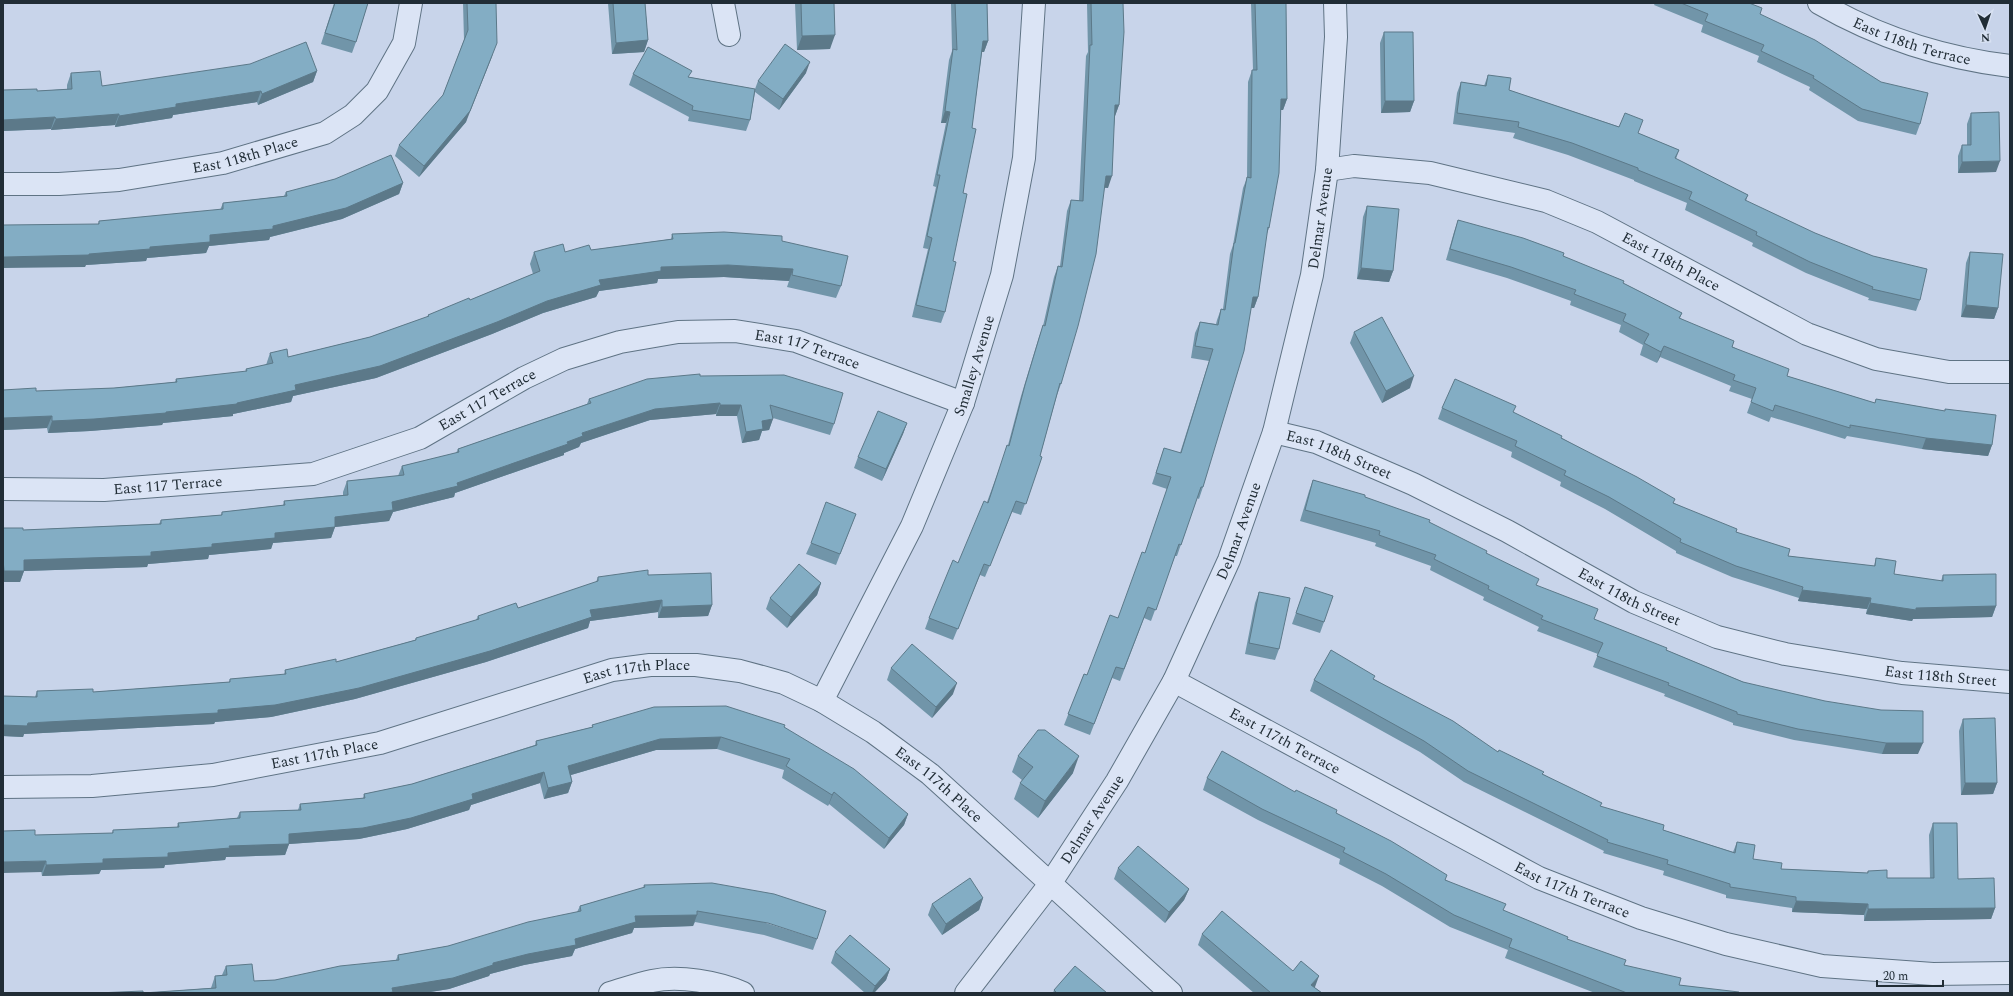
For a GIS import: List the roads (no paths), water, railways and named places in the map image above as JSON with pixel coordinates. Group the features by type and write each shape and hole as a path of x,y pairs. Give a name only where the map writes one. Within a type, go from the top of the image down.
{"street":[{"name":"East 118th Place","path":"3,184 59,184 119,180 223,163 325,133 353,115 377,91 404,43 411,3"},
{"path":"723,3 729,35"},
{"name":"Smalley Avenue","path":"822,701 912,526 962,403 1002,276 1024,158 1034,3"},
{"name":"Delmar Avenue","path":"966,993 1050,884 1117,781 1174,681 1229,560 1274,432 1312,275 1327,170 1336,38 1336,3"},
{"name":"East 118th Terrace","path":"1820,3 1844,17 1915,46 1972,61 2010,66"},
{"name":"East 118th Place","path":"1327,170 1354,166 1430,173 1546,202 1597,222 1807,334 1883,360 1949,372 2010,372"},
{"name":"East 117 Terrace","path":"3,489 104,490 313,474 420,438 524,378 564,359 620,342 678,332 735,331 796,341 962,403"},
{"name":"East 118th Street","path":"1274,432 1316,442 1413,484 1507,531 1634,602 1717,636 1785,654 1894,672 2010,682"},
{"name":"East 117th Place","path":"3,787 92,786 214,776 380,742 612,670 650,664 696,665 740,671 784,683 822,701 873,732 930,774 1171,993"},
{"name":"East 117th Terrace","path":"1174,681 1539,878 1641,918 1726,944 1822,966 1933,974 2010,973"},
{"path":"610,993 653,980 689,980 727,986 743,993"}]}
